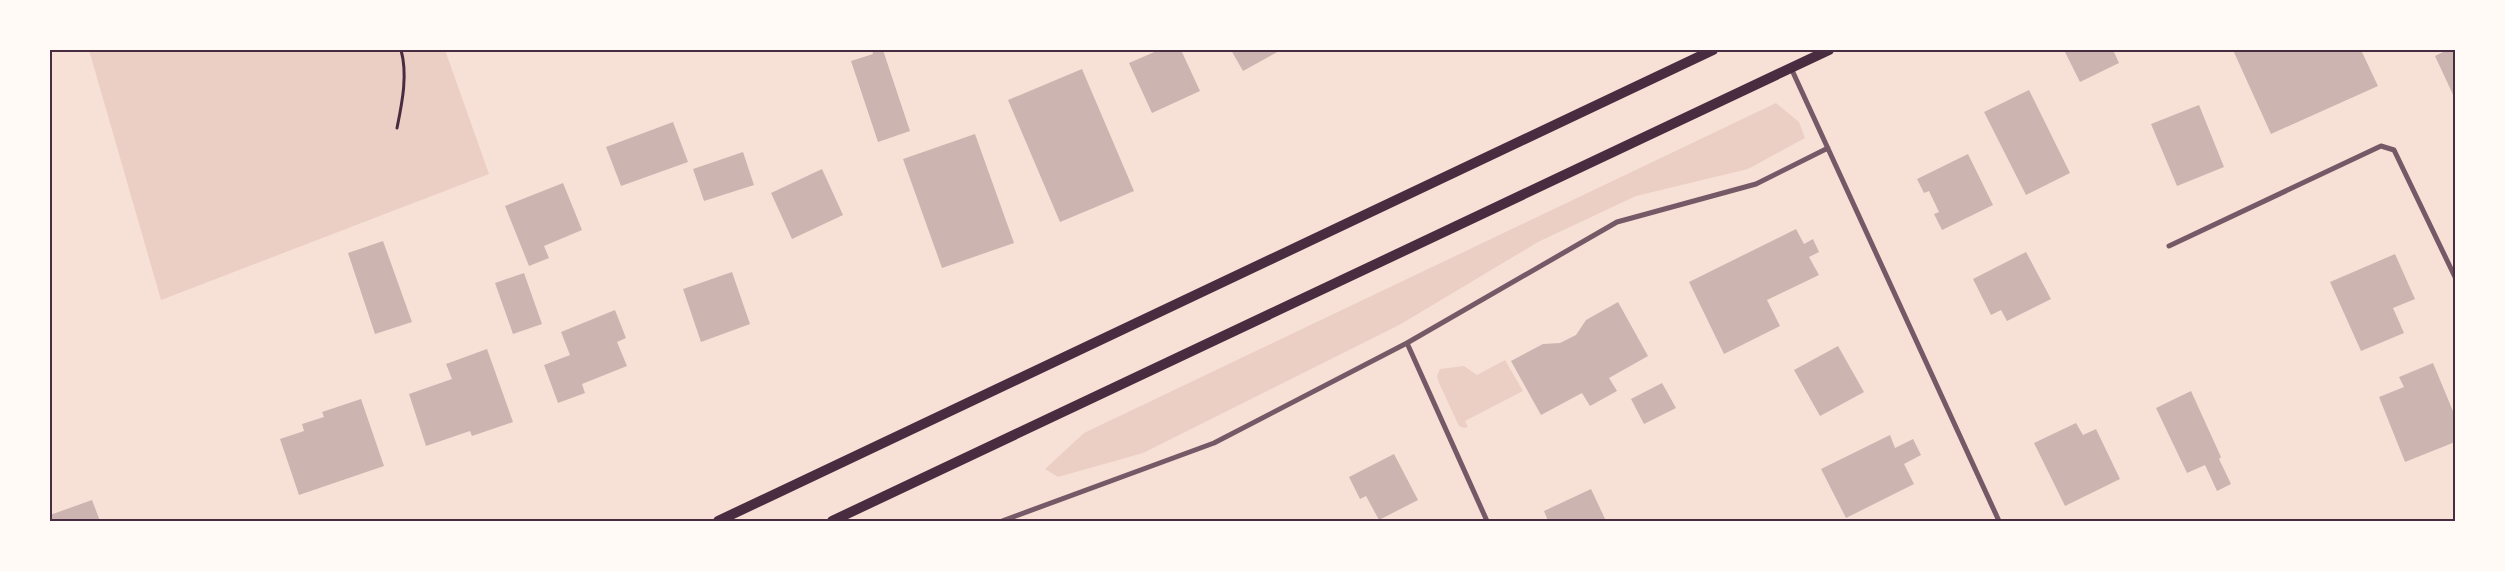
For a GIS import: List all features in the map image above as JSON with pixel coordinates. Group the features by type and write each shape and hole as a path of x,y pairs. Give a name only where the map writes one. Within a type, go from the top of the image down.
{"main road":[{"path":"718,521 1712,50"},
{"path":"832,521 1829,50"}],"street":[{"path":"1790,68 1999,521"},
{"path":"2169,246 2381,146 2387,146 2394,150 2455,277"},
{"path":"1002,521 1214,443 1407,343 1617,222 1756,184 1828,148"},
{"path":"1407,343 1487,521"}],"path":[{"path":"397,128 404,91 404,59 401,50"}],"shaded area":[{"path":"89,50 445,50 489,174 161,300"},
{"path":"1776,103 1799,122 1805,138 1748,169 1636,196 1538,242 1401,324 1143,453 1058,477 1045,469 1084,433"},
{"path":"1505,360 1523,391 1465,421 1468,427 1459,426 1439,383 1437,376 1440,369 1464,366 1477,375"}],"building":[{"path":"872,50 883,50 910,131 878,142 851,61 873,54"},
{"path":"1159,50 1181,50 1200,91 1152,113 1129,63"},
{"path":"1231,50 1281,50 1243,71"},
{"path":"2064,50 2113,50 2119,63 2080,82"},
{"path":"2233,50 2361,50 2378,86 2271,134"},
{"path":"2447,50 2455,50 2455,99 2435,56"},
{"path":"1082,69 1134,191 1060,222 1008,100"},
{"path":"2029,90 2070,173 2026,195 1984,112"},
{"path":"2199,105 2224,167 2177,186 2151,124"},
{"path":"673,122 688,162 621,186 606,147"},
{"path":"975,134 1014,243 942,268 903,159"},
{"path":"743,152 754,185 704,201 693,169"},
{"path":"1968,154 1993,205 1942,230 1934,214 1939,212 1929,191 1924,193 1917,179"},
{"path":"822,169 843,215 792,239 771,193"},
{"path":"563,183 582,230 544,246 549,258 529,266 505,206"},
{"path":"1796,229 1804,244 1813,239 1819,252 1809,257 1819,275 1767,300 1780,326 1724,354 1689,282"},
{"path":"383,241 412,322 375,334 348,253"},
{"path":"2026,252 2051,299 2007,321 2001,310 1991,315 1973,279"},
{"path":"2395,254 2415,299 2393,308 2404,333 2361,351 2330,282"},
{"path":"732,272 750,324 701,342 683,289"},
{"path":"524,273 542,324 513,334 495,283"},
{"path":"1618,302 1648,356 1609,378 1617,391 1590,406 1582,393 1541,415 1511,361 1543,344 1560,343 1576,335 1586,320"},
{"path":"615,310 626,338 617,342 627,366 582,384 585,393 558,403 544,365 570,355 561,332"},
{"path":"1838,346 1864,392 1820,416 1794,370"},
{"path":"487,349 513,422 472,436 470,431 426,446 409,394 452,379 446,364"},
{"path":"2433,363 2455,416 2455,442 2405,462 2379,397 2404,387 2399,377"},
{"path":"1662,383 1676,408 1644,424 1631,399"},
{"path":"2191,391 2231,484 2217,491 2205,465 2187,473 2156,408"},
{"path":"361,399 384,466 299,495 280,439 304,431 302,424 324,417 322,412"},
{"path":"2076,423 2083,435 2096,429 2120,479 2065,506 2034,443"},
{"path":"1890,435 1895,448 1913,439 1921,455 1904,464 1914,484 1846,518 1821,469"},
{"path":"1394,454 1418,500 1379,520 1366,496 1360,499 1349,477"},
{"path":"1591,489 1606,521 1548,521 1544,511"},
{"path":"92,500 100,521 50,521 50,515"}]}
